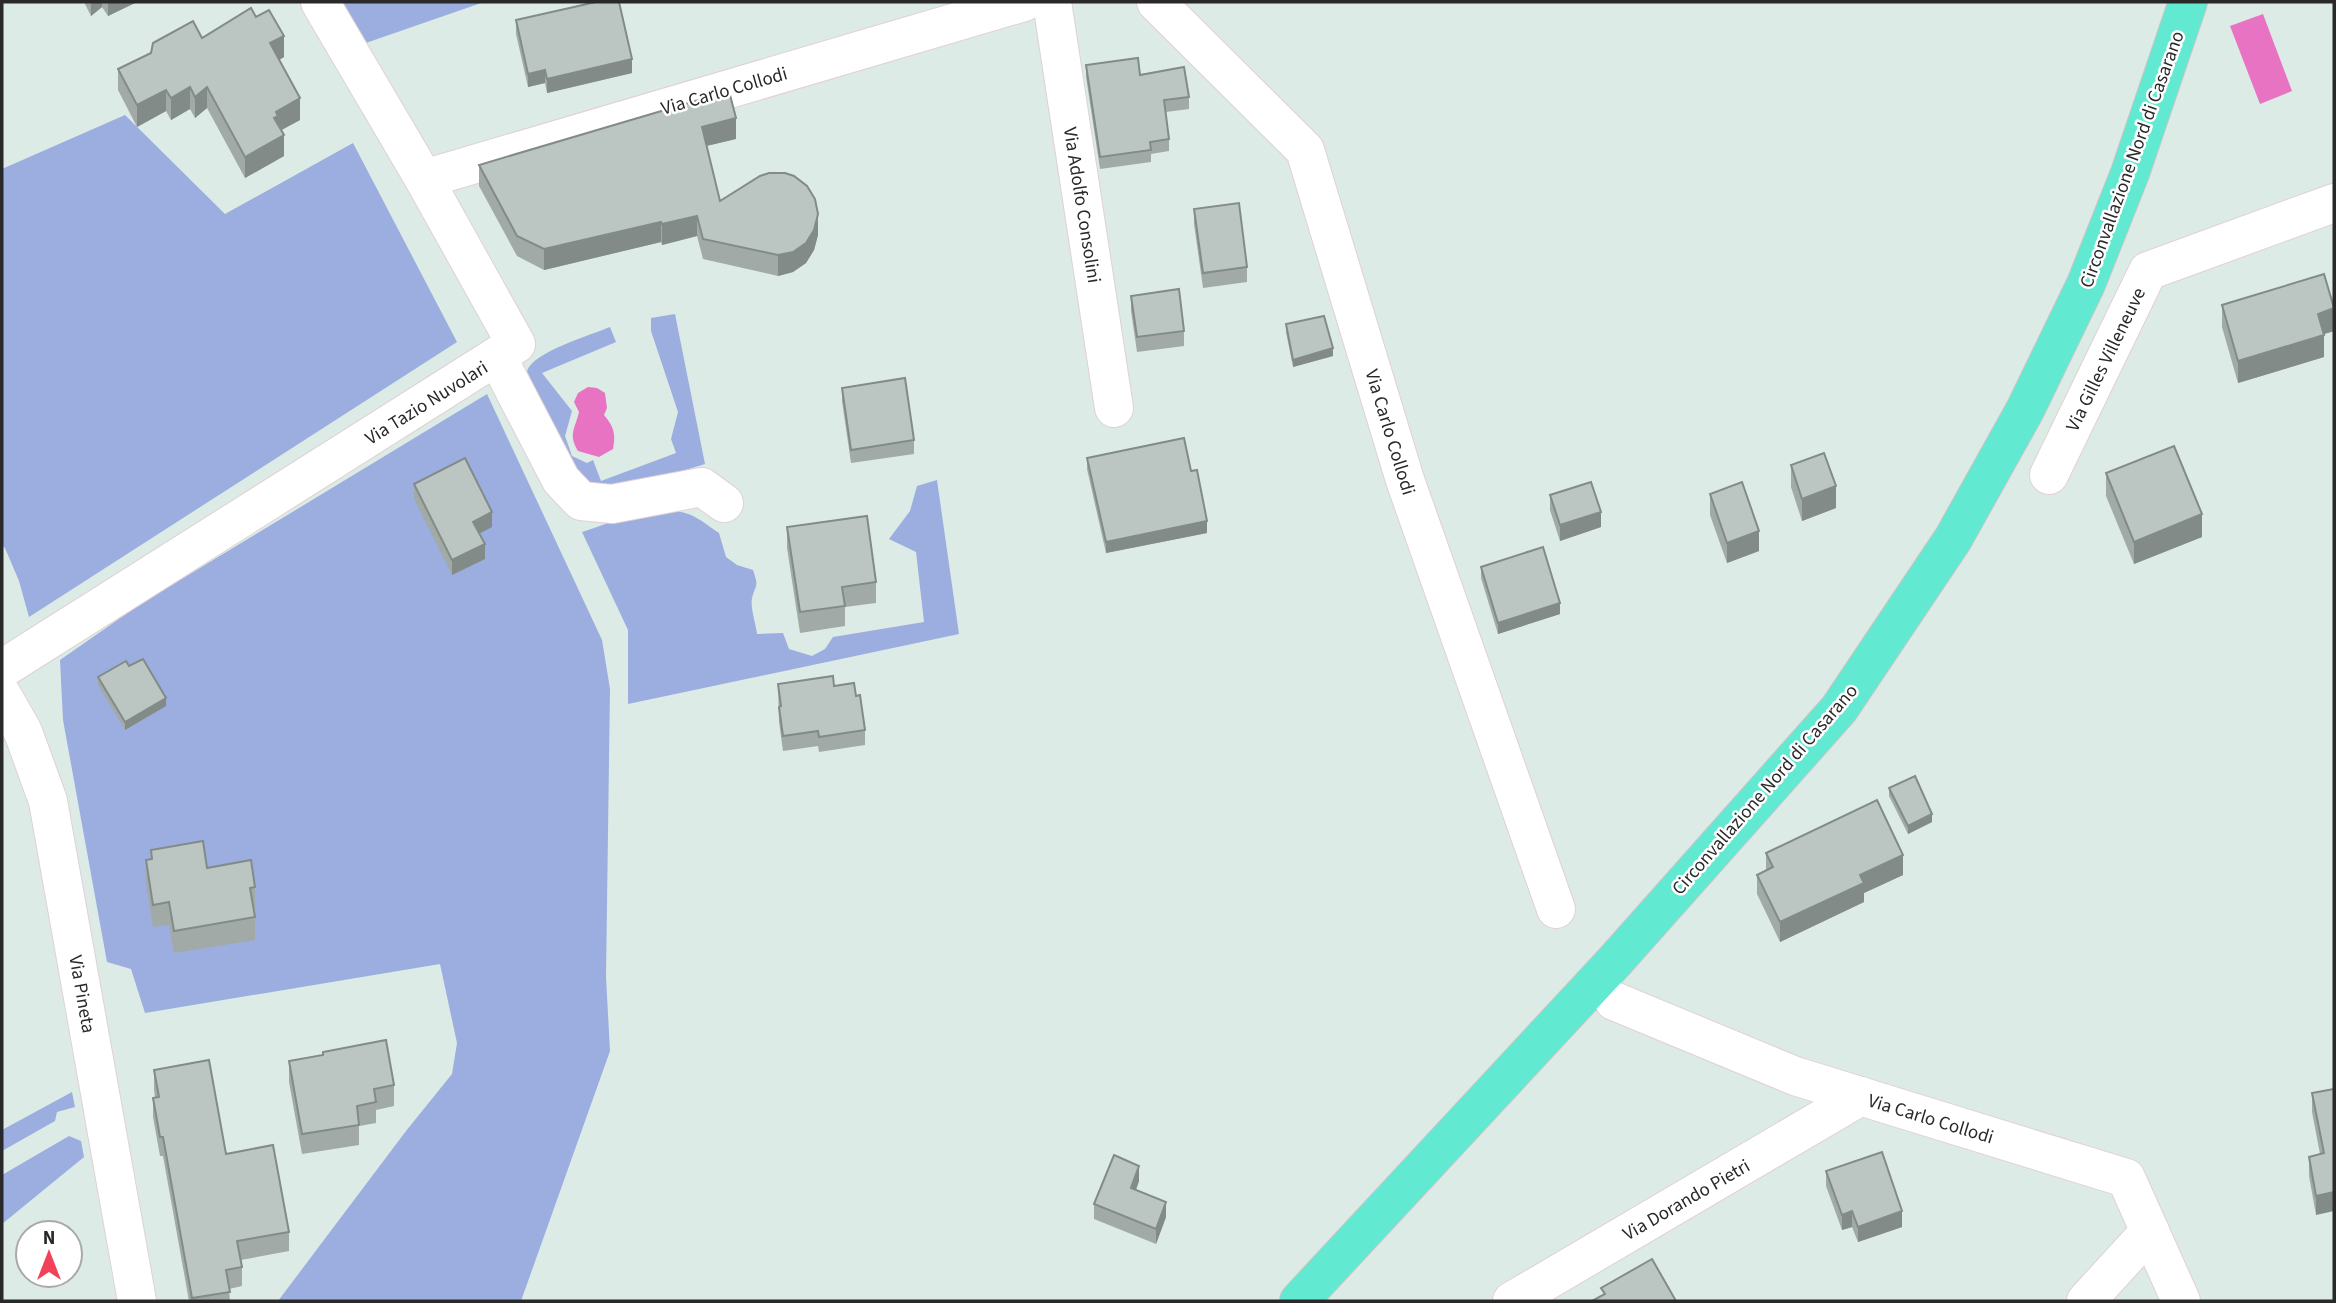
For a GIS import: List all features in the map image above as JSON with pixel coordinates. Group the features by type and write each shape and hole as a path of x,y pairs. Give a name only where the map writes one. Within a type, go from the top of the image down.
{"main road":[{"name":"Circonvallazione Nord di Casarano","path":"1299,1301 1615,961 1839,709 1953,540 2025,410 2087,284 2130,173 2188,2"}],"street":[{"name":"Via Tazio Nuvolari","path":"2,669 516,344 424,179 320,2"},
{"name":"Via Carlo Collodi","path":"424,179 1024,2"},
{"name":"Via Adolfo Consolini","path":"1052,2 1114,408"},
{"name":"Via Carlo Collodi","path":"1156,2 1306,150 1405,480 1556,909"},
{"name":"Via Gilles Villeneuve","path":"2049,475 2148,271 2334,203"},
{"path":"497,357 561,480 581,501 612,504 702,487 724,503"},
{"name":"Via Pineta","path":"2,695 23,732 48,802 137,1301"},
{"name":"Via Carlo Collodi","path":"1615,1001 1795,1076 2126,1178 2181,1301"},
{"name":"Via Dorando Pietri","path":"1512,1301 1861,1096"},
{"path":"2087,1301 2150,1231"}],"shaded area":[{"path":"338,2 484,2 363,44"},
{"path":"2263,14 2292,91 2260,104 2230,26"},
{"path":"125,115 225,214 353,143 457,342 29,617 19,581 2,545 2,169"},
{"path":"675,314 705,464 607,494 574,476 527,371 540,357 551,351 610,327 616,342 542,373 572,411 565,436 572,456 587,463 593,460 601,481 676,453 671,439 678,412 651,331 651,318"},
{"path":"588,387 605,393 607,408 604,415 614,435 613,449 599,457 578,451 573,440 579,412 574,402 578,393"},
{"path":"487,394 602,640 610,689 606,977 610,1051 521,1301 278,1301 452,1074 457,1043 440,964 145,1013 131,969 107,962 63,720 60,660 139,605"},
{"path":"937,480 959,634 628,704 628,630 582,532 649,511 677,511 691,515 719,533 726,557 737,565 753,570 756,587 752,606 757,634 783,633 789,649 812,656 825,649 833,637 924,622 916,552 889,539 910,511 917,486"},
{"path":"72,1092 75,1107 57,1112 55,1121 2,1151 2,1130"},
{"path":"69,1136 81,1141 84,1157 2,1224 2,1175"}],"building":[{"path":"596,2 619,2 632,59 547,79 545,70 528,74 516,20"},
{"path":"251,8 256,17 269,10 284,36 270,43 300,98 276,112 278,116 274,118 284,135 245,157 207,87 195,97 190,87 171,98 166,90 137,105 118,69 151,53 153,43 193,21 202,38"},
{"path":"1138,58 1140,75 1184,67 1189,97 1164,100 1169,139 1150,142 1151,150 1100,157 1086,65"},
{"path":"729,91 736,118 702,127 720,201 760,176 785,173 794,176 807,186 815,199 818,214 814,230 806,243 793,252 778,255 703,239 697,216 544,249 517,236 479,165"},
{"path":"1239,203 1247,267 1203,273 1194,209"},
{"path":"2324,274 2334,308 2318,314 2324,335 2238,361 2222,305"},
{"path":"1179,289 1184,331 1137,337 1131,296"},
{"path":"1324,316 1333,348 1293,360 1286,324"},
{"path":"905,378 914,440 851,450 842,388"},
{"path":"1184,438 1191,471 1197,470 1207,521 1106,542 1087,458"},
{"path":"2174,446 2202,514 2134,542 2106,473"},
{"path":"1824,453 1836,486 1802,499 1791,465"},
{"path":"465,458 492,512 473,522 485,544 452,560 414,484"},
{"path":"1591,482 1601,512 1560,525 1550,495"},
{"path":"1742,482 1759,531 1727,543 1710,494"},
{"path":"867,516 876,582 842,587 845,606 800,612 787,527"},
{"path":"1543,547 1560,603 1498,623 1481,567"},
{"path":"143,659 166,698 125,722 98,677 126,661 129,666"},
{"path":"833,676 834,686 854,683 856,696 860,695 865,730 819,737 818,731 783,736 778,684"},
{"path":"1915,776 1932,814 1908,826 1889,788"},
{"path":"1877,800 1903,855 1860,875 1864,883 1780,922 1757,875 1773,867 1766,853"},
{"path":"203,841 207,868 251,860 255,887 250,888 255,917 174,931 169,902 153,905 146,860 152,859 151,850"},
{"path":"386,1040 394,1085 374,1089 376,1102 357,1106 359,1125 302,1134 289,1061"},
{"path":"209,1060 226,1154 273,1145 289,1232 237,1241 242,1267 226,1270 230,1292 192,1298 163,1137 160,1137 153,1098 159,1097 154,1070"},
{"path":"2334,1089 2334,1192 2316,1196 2309,1157 2324,1153 2312,1093"},
{"path":"1882,1152 1902,1211 1858,1227 1852,1211 1842,1215 1826,1171"},
{"path":"1114,1155 1139,1166 1131,1188 1166,1202 1156,1229 1094,1204"},
{"path":"1652,1259 1676,1301 1592,1301 1605,1294 1601,1288"}]}
